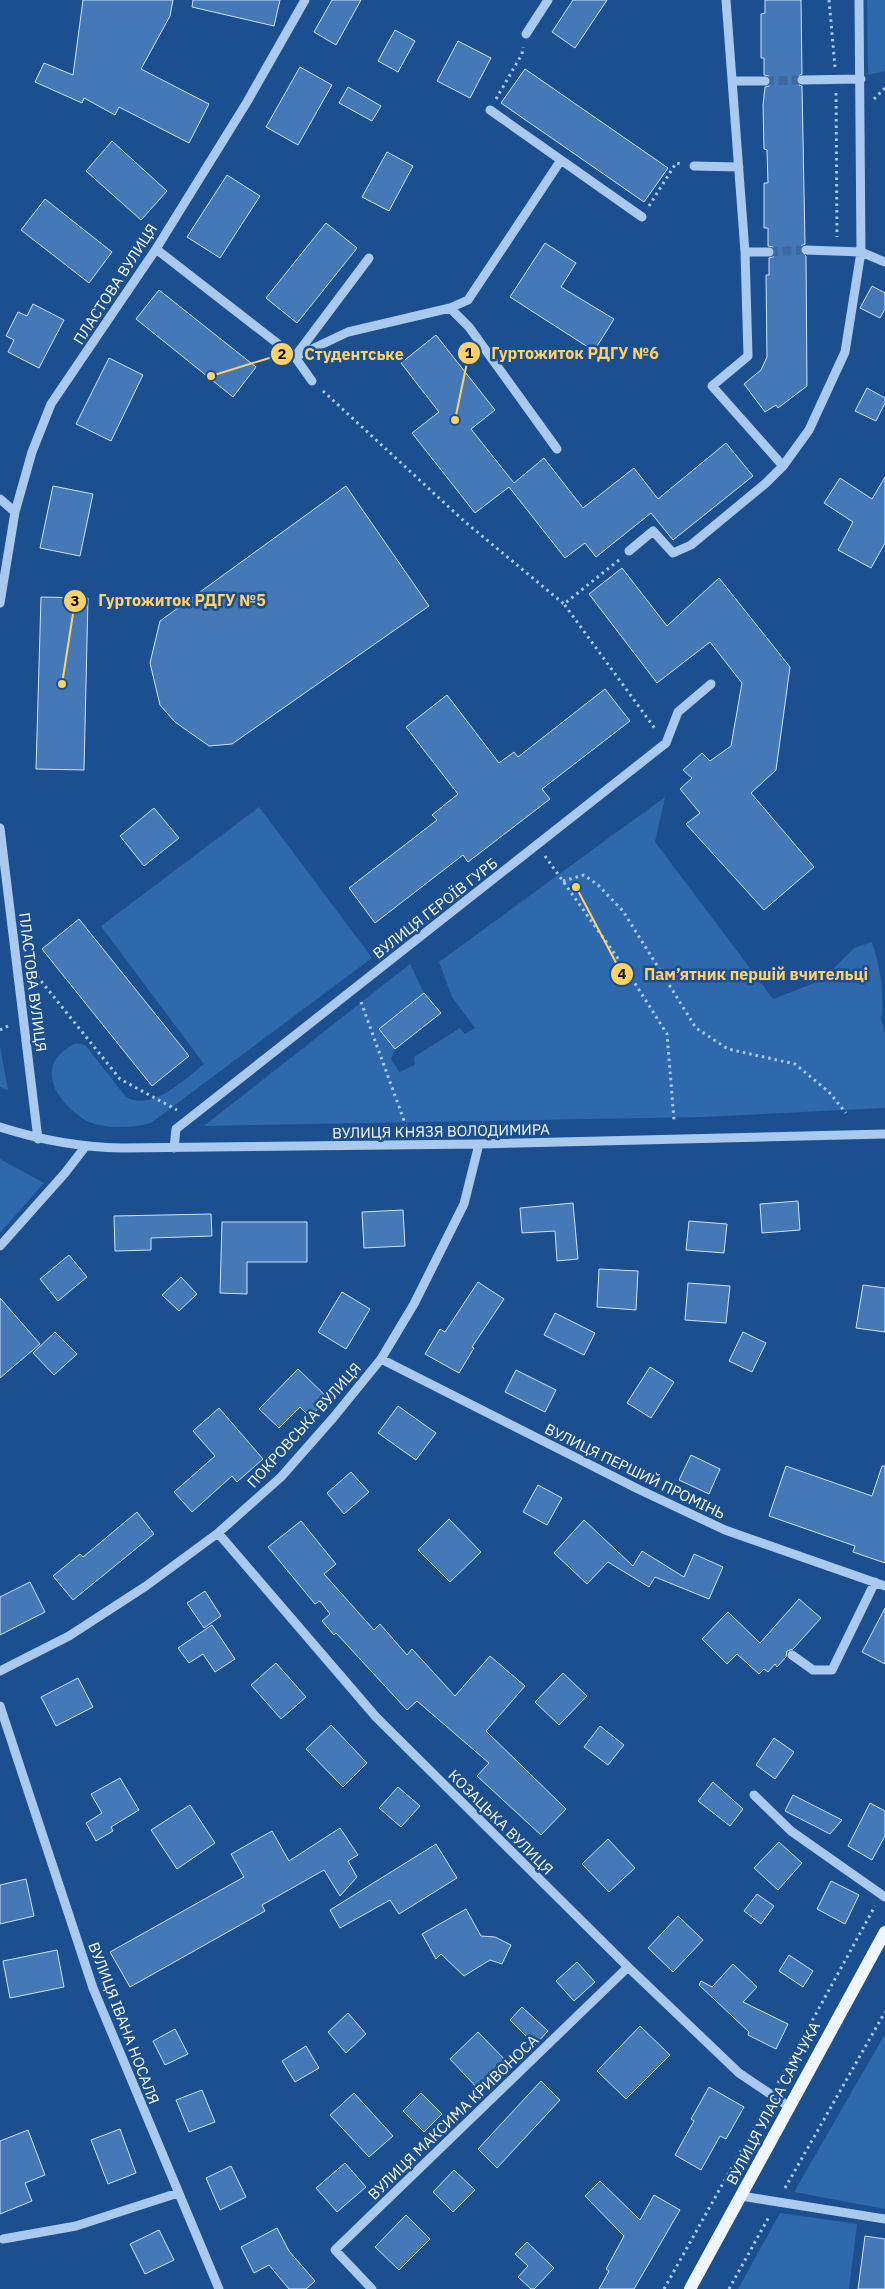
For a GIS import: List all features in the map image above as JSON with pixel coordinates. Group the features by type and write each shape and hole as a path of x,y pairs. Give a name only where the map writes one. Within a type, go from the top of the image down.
{"main road":[{"name":"ВУЛИЦЯ УЛАСА САМЧУКА","path":"690,2289 742,2196 788,2106 885,1932"}],"street":[{"name":"ПЛАСТОВА ВУЛИЦЯ","path":"0,604 14,512 32,452 51,404 156,248 247,102 305,0"},
{"path":"526,34 548,0"},
{"path":"726,0 745,252 748,356 712,386 783,466"},
{"path":"629,552 653,531 673,553 691,545 766,483 783,466 809,430 845,352 861,252 859,0"},
{"path":"802,80 861,79"},
{"path":"732,81 765,82"},
{"path":"490,110 642,217"},
{"path":"295,357 348,332 450,308 468,300 561,160"},
{"path":"694,166 739,167"},
{"path":"156,248 295,357 312,381"},
{"path":"806,250 861,252 885,262"},
{"path":"745,252 769,252"},
{"path":"295,357 369,258"},
{"path":"450,308 468,327 557,449"},
{"path":"0,499 14,512"},
{"path":"666,743 678,712 711,684"},
{"name":"ВУЛИЦЯ ГЕРОЇВ ГУРБ","path":"174,1148 176,1129 666,743"},
{"name":"ПЛАСТОВА ВУЛИЦЯ","path":"0,828 38,1139"},
{"name":"ВУЛИЦЯ КНЯЗЯ ВОЛОДИМИРА","path":"0,1127 38,1139 85,1147 174,1148 479,1144 885,1134"},
{"name":"ПОКРОВСЬКА ВУЛИЦЯ","path":"0,1671 69,1636 146,1586 218,1534 280,1477 334,1418 381,1359 414,1304 464,1204 479,1144"},
{"path":"0,1246 65,1173 85,1147"},
{"name":"ВУЛИЦЯ ПЕРШИЙ ПРОМІНЬ","path":"381,1359 629,1485 716,1526 885,1586"},
{"name":"КОЗАЦЬКА ВУЛИЦЯ","path":"218,1534 376,1717 628,1967 740,2073 788,2106"},
{"path":"792,1655 813,1670 832,1670 875,1582"},
{"name":"ВУЛИЦЯ ІВАНА НОСАЛЯ","path":"0,1706 93,1988 219,2289"},
{"path":"754,1795 791,1831 885,1896"},
{"name":"ВУЛИЦЯ МАКСИМА КРИВОНОСА","path":"372,2289 335,2250 628,1967"},
{"path":"3,2239 76,2226 178,2193"},
{"path":"742,2196 885,2219"}],"path":[{"path":"829,0 836,80 837,251"},
{"path":"490,110 522,54"},
{"path":"642,217 676,163 694,166"},
{"path":"312,381 464,521 564,604 666,743"},
{"path":"564,604 629,552"},
{"path":"537,845 564,880 629,974 667,1034 674,1120"},
{"path":"564,880 584,875 598,885 623,911 696,1028 728,1049 795,1064 829,1092 846,1112"},
{"path":"33,970 120,1079 191,1117"},
{"path":"355,988 406,1126"},
{"path":"0,1030 11,1025"},
{"path":"729,2289 885,2012"}],"shaded area":[{"path":"867,0 885,0 885,71 868,75"},
{"path":"665,797 655,842 773,999 822,980 854,948 872,942 882,991 881,1019 885,1032 885,1108 703,1117 204,1126 410,964 424,993 379,1029 395,1049 391,1059 399,1072 415,1065 414,1057 460,1028 465,1034 475,1028 452,997 439,962"},
{"path":"259,807 372,958 151,1123 120,1127 103,1126 89,1122 79,1116 62,1099 52,1079 52,1069 56,1059 73,1045 78,1043 86,1046 126,1097 136,1101 157,1097 168,1092 204,1064 101,926"},
{"path":"0,1046 8,1090 0,1087"},
{"path":"0,1159 44,1183 0,1233"},
{"path":"885,2034 885,2209 794,2192"},
{"path":"780,2213 857,2224 849,2289 738,2289"}],"building":[{"path":"83,0 173,0 170,16 141,69 209,104 189,143 119,107 115,115 84,98 82,103 35,82 44,63 73,75"},
{"path":"193,0 280,0 274,26 192,7"},
{"path":"332,0 361,0 336,45 314,32"},
{"path":"573,0 607,0 575,48 552,32"},
{"path":"765,0 801,0 802,74 797,77 796,81 802,86 805,244 801,246 800,250 806,256 807,386 778,408 776,405 765,412 744,384 761,370 767,357 766,275 769,275 769,258 773,257 775,252 773,247 768,246 768,228 764,228 764,183 768,183 767,150 764,149 763,105 765,87 769,86 771,81 769,76 764,75 764,58 761,58 761,14 765,13"},
{"path":"395,30 415,41 398,72 378,61"},
{"path":"458,41 491,58 470,98 437,81"},
{"path":"300,67 332,85 298,145 266,127"},
{"path":"525,69 668,168 644,202 501,103"},
{"path":"348,87 381,106 372,121 339,103"},
{"path":"112,141 167,191 141,220 86,171"},
{"path":"387,152 413,166 389,211 362,197"},
{"path":"227,175 260,196 220,258 187,237"},
{"path":"45,199 112,252 89,283 21,230"},
{"path":"326,223 357,248 297,323 266,298"},
{"path":"545,243 576,263 561,287 614,319 594,351 510,297"},
{"path":"872,286 885,293 885,309 880,318 860,308"},
{"path":"159,290 256,367 233,397 136,319"},
{"path":"33,304 64,320 39,368 8,352 14,340 6,336 18,312 27,316"},
{"path":"436,335 495,410 471,429 514,483 544,458 583,508 634,468 658,499 726,443 753,476 673,540 651,513 596,557 585,543 565,558 509,487 475,513 412,433 439,412 401,363"},
{"path":"109,358 143,375 111,441 76,424"},
{"path":"867,388 885,398 885,403 876,421 855,411"},
{"path":"885,477 885,543 871,568 838,550 853,522 824,503 840,478 872,499"},
{"path":"53,486 93,494 80,556 40,548"},
{"path":"346,486 429,606 232,744 209,746 175,722 160,705 150,663 160,621"},
{"path":"622,568 667,626 719,578 790,667 776,770 751,793 814,867 764,910 686,824 700,813 680,789 692,778 683,770 702,753 710,761 731,746 742,683 710,642 657,683 589,594"},
{"path":"41,597 88,598 84,770 36,769"},
{"path":"605,689 630,721 542,789 550,799 468,862 463,855 375,923 349,888 437,820 432,815 458,794 406,727 447,695 499,763 514,752 518,757"},
{"path":"154,808 179,838 144,866 120,836"},
{"path":"79,919 189,1056 152,1086 42,949"},
{"path":"424,993 441,1013 395,1049 379,1029"},
{"path":"798,1201 800,1230 762,1233 760,1204"},
{"path":"573,1203 578,1259 557,1261 555,1231 522,1233 520,1208"},
{"path":"403,1210 405,1246 364,1248 362,1212"},
{"path":"211,1214 212,1236 151,1238 151,1250 115,1251 114,1216"},
{"path":"689,1221 727,1224 724,1253 686,1250"},
{"path":"222,1222 307,1222 307,1262 247,1262 247,1294 220,1293"},
{"path":"69,1255 87,1277 58,1301 40,1279"},
{"path":"599,1269 638,1271 636,1310 597,1307"},
{"path":"181,1277 197,1294 179,1311 162,1295"},
{"path":"478,1282 504,1299 472,1347 474,1348 459,1373 425,1354 440,1329 445,1332"},
{"path":"688,1283 730,1286 726,1323 685,1320"},
{"path":"863,1285 885,1288 885,1332 856,1328"},
{"path":"342,1292 370,1309 346,1349 318,1332"},
{"path":"0,1298 40,1344 0,1378"},
{"path":"555,1313 595,1333 584,1355 544,1335"},
{"path":"55,1332 77,1354 54,1375 33,1353"},
{"path":"743,1332 766,1343 752,1372 729,1361"},
{"path":"650,1367 674,1382 651,1418 627,1403"},
{"path":"298,1369 328,1398 310,1417 300,1407 279,1428 259,1409"},
{"path":"516,1370 556,1390 545,1412 505,1392"},
{"path":"398,1406 436,1433 416,1460 378,1433"},
{"path":"219,1408 263,1459 237,1482 232,1476 192,1512 174,1492 215,1456 193,1431"},
{"path":"691,1455 720,1469 709,1494 679,1480"},
{"path":"786,1466 872,1496 882,1466 885,1466 885,1563 853,1552 855,1546 769,1516"},
{"path":"351,1472 369,1492 344,1514 327,1493"},
{"path":"538,1485 562,1498 547,1525 523,1512"},
{"path":"137,1512 154,1534 73,1600 53,1576 80,1554 83,1557"},
{"path":"449,1519 481,1552 450,1582 418,1550"},
{"path":"584,1520 633,1566 642,1551 684,1577 694,1554 723,1567 709,1599 655,1577 649,1587 608,1562 587,1584 554,1553"},
{"path":"301,1521 336,1564 324,1574 374,1630 380,1624 407,1655 412,1649 455,1696 490,1656 525,1686 486,1731 566,1809 541,1835 477,1776 489,1763 417,1701 407,1710 336,1633 334,1635 322,1621 330,1614 320,1601 315,1604 268,1547"},
{"path":"30,1582 45,1612 0,1635 0,1597"},
{"path":"205,1591 221,1616 204,1628 187,1603"},
{"path":"799,1599 821,1618 793,1649 787,1651 786,1657 777,1667 775,1664 768,1672 764,1669 759,1674 737,1654 727,1664 702,1639 728,1612 760,1643"},
{"path":"885,1608 885,1664 862,1652"},
{"path":"212,1625 235,1659 215,1672 203,1654 189,1663 178,1648"},
{"path":"276,1663 306,1697 281,1719 251,1685"},
{"path":"563,1673 587,1696 559,1725 535,1702"},
{"path":"78,1678 93,1707 56,1726 41,1697"},
{"path":"331,1725 367,1763 343,1787 306,1749"},
{"path":"600,1726 624,1745 608,1765 584,1747"},
{"path":"774,1738 794,1752 775,1779 756,1765"},
{"path":"120,1778 139,1810 111,1827 113,1831 96,1841 86,1823 102,1813 91,1794"},
{"path":"713,1782 743,1809 730,1826 698,1801"},
{"path":"398,1787 420,1806 401,1827 379,1808"},
{"path":"793,1795 842,1820 830,1834 785,1811"},
{"path":"870,1803 885,1811 885,1836 872,1860 848,1846"},
{"path":"190,1805 215,1843 177,1869 151,1830"},
{"path":"340,1828 358,1855 348,1861 357,1877 340,1896 324,1870 262,1905 265,1911 130,1987 110,1952 244,1877 231,1854 272,1831 289,1861"},
{"path":"608,1839 635,1868 609,1892 582,1864"},
{"path":"779,1842 802,1863 778,1890 754,1868"},
{"path":"436,1844 457,1878 399,1914 390,1900 340,1928 330,1910"},
{"path":"26,1879 34,1916 0,1924 0,1885"},
{"path":"831,1881 859,1895 845,1924 817,1909"},
{"path":"757,1894 774,1906 761,1924 744,1911"},
{"path":"466,1909 481,1936 495,1937 511,1945 502,1964 490,1960 464,1976 441,1954 436,1959 422,1934"},
{"path":"678,1916 703,1940 673,1972 648,1948"},
{"path":"57,1950 64,1987 10,1998 3,1961"},
{"path":"789,1955 813,1971 803,1987 779,1971"},
{"path":"577,1962 595,1982 574,2001 556,1981"},
{"path":"733,1964 757,1987 743,2002 788,2024 776,2049 748,2035 749,2032 699,1985 701,1981 712,1987"},
{"path":"522,2007 548,2031 535,2045 510,2020"},
{"path":"348,2013 366,2034 346,2053 328,2032"},
{"path":"640,2026 670,2055 626,2099 597,2071"},
{"path":"175,2029 188,2054 165,2065 153,2041"},
{"path":"478,2032 510,2065 481,2092 450,2059"},
{"path":"306,2046 319,2068 295,2082 282,2061"},
{"path":"541,2081 560,2100 497,2168 478,2149"},
{"path":"709,2087 744,2107 726,2139 720,2136 701,2170 675,2155 694,2121 691,2119"},
{"path":"202,2090 215,2122 189,2132 176,2100"},
{"path":"354,2093 393,2136 369,2157 330,2115"},
{"path":"421,2093 442,2114 424,2132 403,2111"},
{"path":"120,2129 136,2173 108,2184 91,2140"},
{"path":"28,2130 45,2175 25,2183 32,2201 0,2214 0,2141"},
{"path":"345,2163 366,2187 337,2212 316,2188"},
{"path":"231,2166 246,2197 220,2210 206,2178"},
{"path":"454,2170 475,2190 453,2212 433,2192"},
{"path":"600,2181 640,2220 654,2195 680,2210 634,2289 599,2289 609,2271 606,2269 624,2236 585,2196"},
{"path":"406,2215 430,2239 399,2270 375,2247"},
{"path":"277,2228 289,2251 315,2281 306,2289 289,2289 269,2265 254,2273 241,2247"},
{"path":"159,2230 174,2260 145,2274 130,2244"},
{"path":"865,2236 885,2239 885,2289 858,2289"},
{"path":"527,2242 554,2268 534,2289 531,2289 518,2277 528,2266 515,2254"}],"tunnel":[{"path":"765,81 802,80"},
{"path":"769,252 806,250"}],"place":[{"name":"Студентське","path":"211,376"},
{"name":"Гуртожиток РДГУ №6","path":"455,420"},
{"name":"Гуртожиток РДГУ №5","path":"62,684"},
{"name":"Пам’ятник першій вчительці","path":"576,887"}]}
